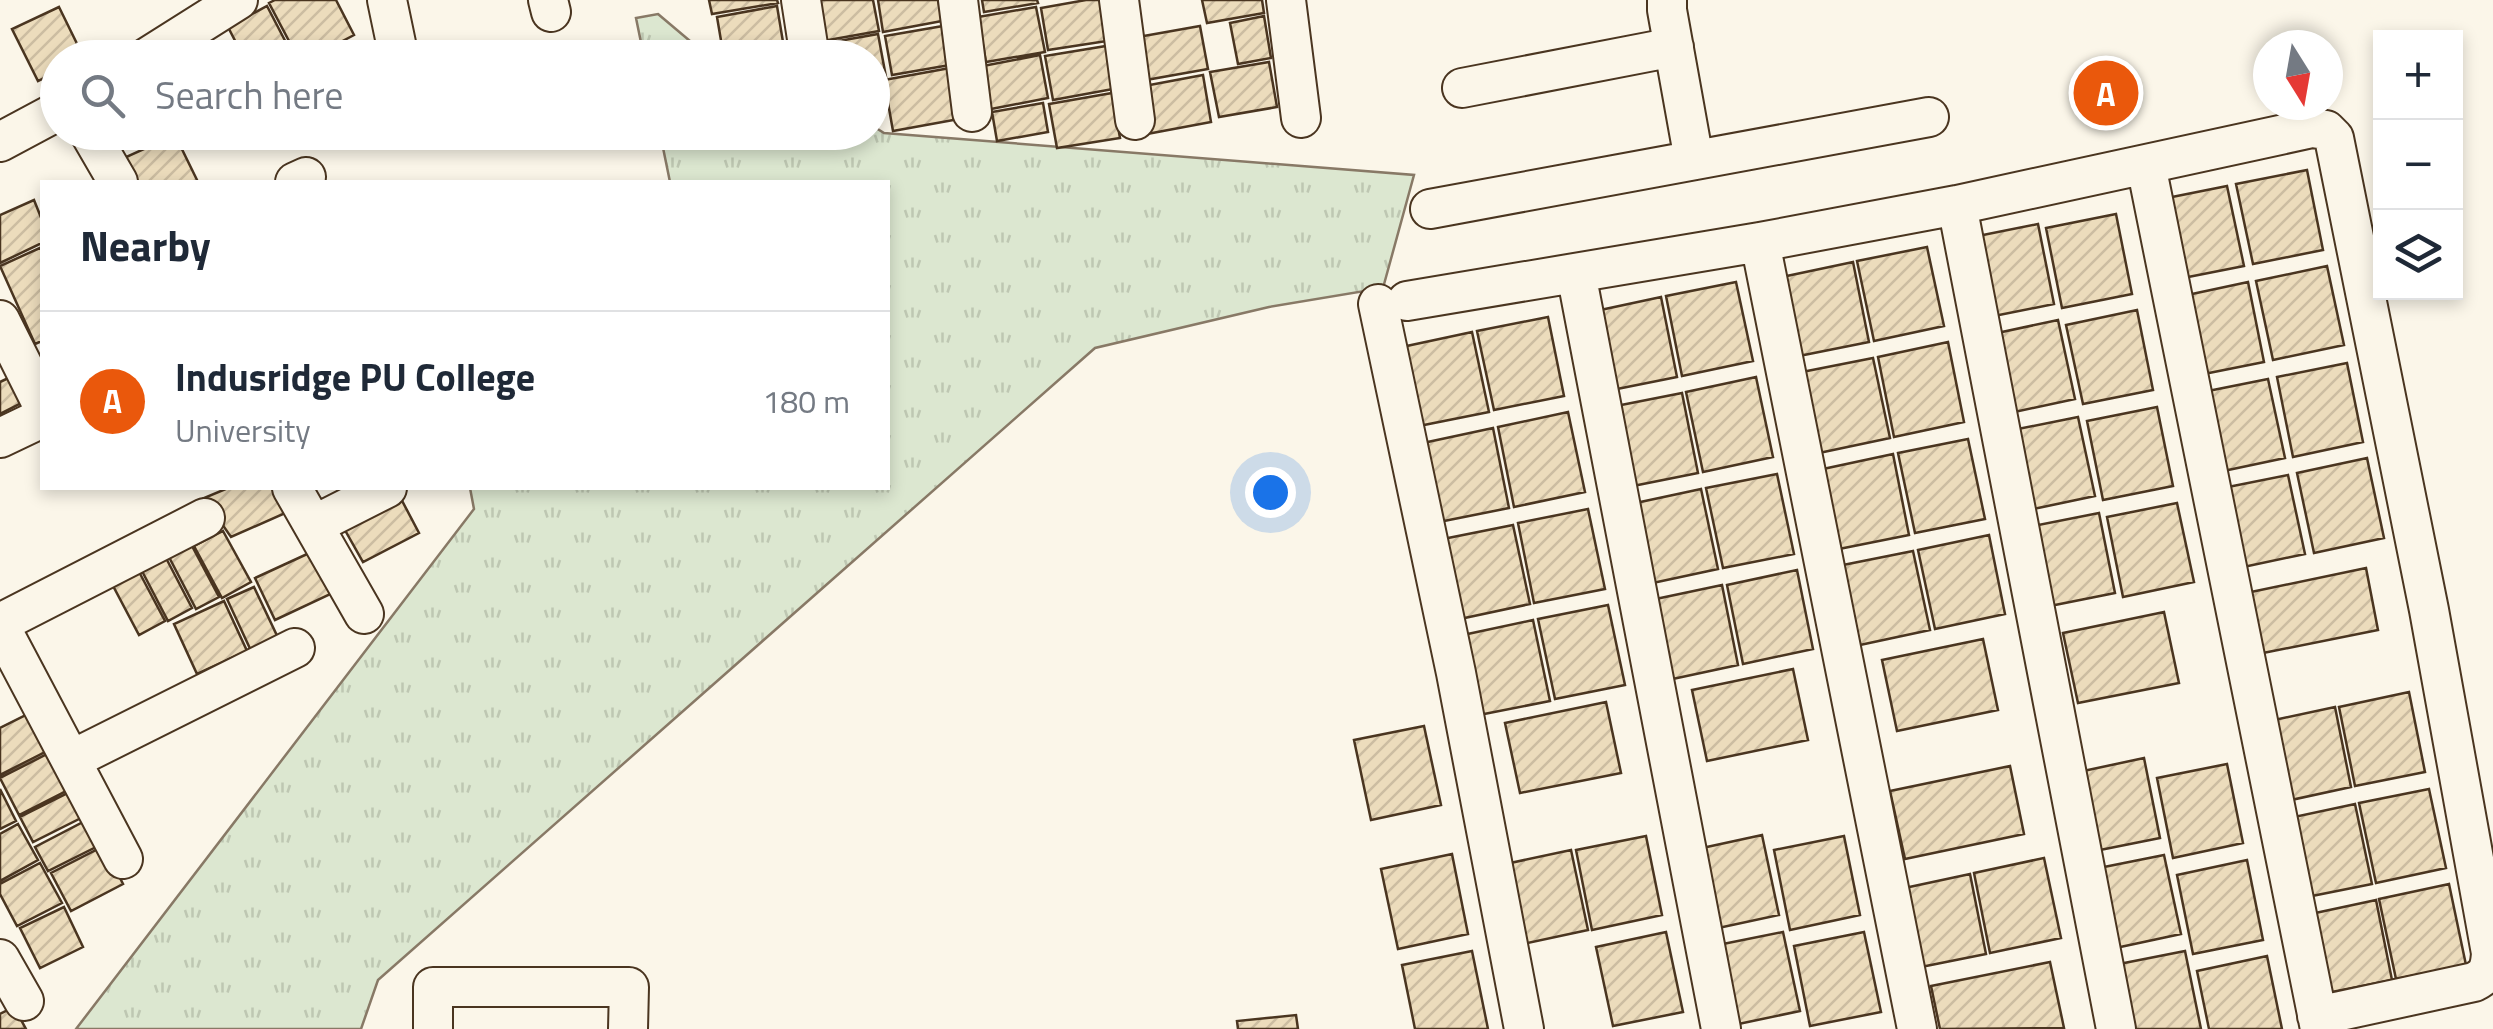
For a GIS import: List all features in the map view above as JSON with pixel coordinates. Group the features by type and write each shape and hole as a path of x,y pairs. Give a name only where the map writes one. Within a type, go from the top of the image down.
{"street":[{"path":"175,40 238,0"},
{"path":"387,0 395,40"},
{"path":"801,0 807,40"},
{"path":"958,0 972,112"},
{"path":"1120,0 1135,120"},
{"path":"1286,0 1301,118"},
{"path":"1667,0 1694,160"},
{"path":"1462,88 1674,47"},
{"path":"1430,209 1930,117"},
{"path":"0,142 40,121"},
{"path":"1524,1029 1456,674 1393,302 1760,242 1956,205 2312,128 2326,130 2334,138 2429,610 2492,953 2484,977 2318,1022 2146,165"},
{"path":"99,150 117,180"},
{"path":"1956,205 2116,1029"},
{"path":"1760,242 1917,1029"},
{"path":"1576,273 1721,1029"},
{"path":"0,320 40,400"},
{"path":"0,438 40,419"},
{"path":"293,490 364,614"},
{"path":"314,525 383,490"},
{"path":"123,859 0,624 205,518"},
{"path":"71,760 295,648"},
{"path":"0,958 24,1001"},
{"path":"433,1029 433,987 531,987 628,988 628,1029"}],"green space":[{"path":"658,14 689,40 641,40 636,18"},
{"path":"890,133 1414,175 1383,288 1269,307 1095,348 378,980 361,1029 76,1029 474,509 470,490 890,490 890,180 670,180 663,150 890,150"}],"building":[{"path":"336,0 354,35 344,40 289,40 269,3"},
{"path":"709,0 777,0 778,3 712,14"},
{"path":"816,0 873,0 879,31 823,40"},
{"path":"878,0 938,0 942,21 883,32"},
{"path":"982,0 1037,0 1038,3 984,12"},
{"path":"1100,0 1107,41 1048,50 1041,8"},
{"path":"1202,0 1262,0 1264,13 1207,23"},
{"path":"267,6 285,40 235,40 228,27"},
{"path":"777,6 783,40 721,40 717,17"},
{"path":"59,7 75,40 40,40 38,81 12,29"},
{"path":"1036,7 1045,52 986,62 978,17"},
{"path":"1264,16 1271,58 1238,64 1230,23"},
{"path":"943,26 950,65 892,75 890,40 885,36"},
{"path":"1200,26 1208,69 1146,80 1138,37"},
{"path":"878,34 879,40 844,40"},
{"path":"1106,46 1113,89 1053,100 1045,56"},
{"path":"1040,55 1048,98 991,109 983,66"},
{"path":"1269,62 1277,107 1219,117 1210,72"},
{"path":"950,68 959,119 893,131 890,79"},
{"path":"1203,75 1211,122 1147,134 1139,87"},
{"path":"1112,93 1120,138 1057,148 1049,104"},
{"path":"1043,103 1048,132 997,141 992,112"},
{"path":"142,150 182,150 197,180 137,180 126,157"},
{"path":"2307,170 2323,250 2253,264 2236,184"},
{"path":"2227,186 2244,266 2173,280 2157,200"},
{"path":"34,200 40,215 40,244 0,263 0,215"},
{"path":"2116,214 2132,294 2062,308 2046,228"},
{"path":"2038,224 2054,304 1984,318 1968,238"},
{"path":"1927,247 1944,326 1874,341 1857,261"},
{"path":"40,248 40,342 35,344 0,266"},
{"path":"1853,262 1869,342 1799,356 1782,277"},
{"path":"2327,266 2344,345 2273,360 2256,281"},
{"path":"1736,282 1753,361 1682,376 1666,296"},
{"path":"2248,282 2264,362 2194,376 2178,297"},
{"path":"1661,297 1677,377 1607,391 1591,312"},
{"path":"2137,310 2153,390 2083,404 2066,325"},
{"path":"1548,317 1564,396 1494,410 1477,331"},
{"path":"2058,320 2075,399 2005,414 1988,335"},
{"path":"1472,332 1489,412 1419,426 1402,347"},
{"path":"1948,342 1964,422 1894,437 1878,357"},
{"path":"1873,358 1890,438 1819,453 1802,372"},
{"path":"2347,363 2363,442 2293,457 2277,377"},
{"path":"19,373 31,398 0,414 0,382"},
{"path":"1756,377 1773,457 1703,472 1686,392"},
{"path":"2268,379 2285,458 2214,473 2198,393"},
{"path":"1682,393 1698,473 1628,487 1611,407"},
{"path":"2157,407 2173,486 2103,500 2087,421"},
{"path":"1568,412 1585,492 1514,507 1498,427"},
{"path":"2078,417 2095,496 2024,511 2008,431"},
{"path":"1493,428 1509,508 1439,522 1423,443"},
{"path":"1968,439 1985,519 1915,533 1898,453"},
{"path":"1893,454 1909,535 1839,549 1823,469"},
{"path":"2367,458 2384,538 2314,553 2297,473"},
{"path":"1777,474 1794,554 1723,568 1706,488"},
{"path":"2288,475 2305,554 2234,569 2218,489"},
{"path":"1701,489 1718,569 1648,584 1631,504"},
{"path":"223,490 276,490 290,511 231,537 204,498"},
{"path":"398,493 419,533 363,562 341,523"},
{"path":"2177,503 2194,582 2123,597 2107,517"},
{"path":"1588,509 1605,589 1534,603 1518,523"},
{"path":"2099,513 2115,593 2045,607 2028,527"},
{"path":"1513,525 1530,604 1460,619 1443,539"},
{"path":"223,531 251,582 222,598 194,546"},
{"path":"1989,535 2005,614 1935,629 1918,550"},
{"path":"192,546 219,597 196,609 169,557"},
{"path":"318,549 337,591 275,620 255,578"},
{"path":"1913,551 1930,630 1860,645 1843,565"},
{"path":"166,558 192,608 168,621 142,571"},
{"path":"137,568 165,621 139,635 111,582"},
{"path":"2366,568 2378,630 2263,653 2251,592"},
{"path":"1797,570 1813,649 1743,664 1727,585"},
{"path":"1722,585 1738,665 1668,680 1651,600"},
{"path":"254,587 280,642 253,655 227,599"},
{"path":"224,601 247,651 197,674 174,624"},
{"path":"1608,605 1625,685 1555,699 1538,619"},
{"path":"2164,612 2179,683 2078,703 2063,633"},
{"path":"1533,620 1550,701 1479,715 1463,635"},
{"path":"1983,639 1998,710 1897,731 1882,660"},
{"path":"1793,669 1808,740 1707,761 1692,690"},
{"path":"2409,692 2425,772 2355,786 2339,707"},
{"path":"1606,702 1621,773 1520,793 1505,723"},
{"path":"2335,707 2351,787 2282,802 2265,722"},
{"path":"30,713 49,750 0,775 0,728"},
{"path":"1424,726 1441,805 1371,820 1354,740"},
{"path":"53,751 72,788 19,815 0,778"},
{"path":"2144,758 2160,838 2090,852 2074,773"},
{"path":"2227,764 2243,843 2173,858 2157,778"},
{"path":"2010,766 2024,834 1905,859 1890,791"},
{"path":"0,789 16,821 0,829"},
{"path":"2429,789 2446,868 2376,883 2359,803"},
{"path":"74,790 87,815 33,842 20,817"},
{"path":"2355,804 2372,884 2302,898 2285,819"},
{"path":"87,820 100,845 48,871 35,847"},
{"path":"18,824 38,860 0,881 0,834"},
{"path":"1762,835 1779,915 1709,930 1693,850"},
{"path":"1646,836 1662,915 1592,930 1576,850"},
{"path":"1844,836 1860,915 1790,930 1774,850"},
{"path":"104,846 123,884 71,911 51,873"},
{"path":"1571,850 1588,930 1518,945 1501,865"},
{"path":"1452,854 1468,934 1398,949 1381,869"},
{"path":"2164,855 2181,934 2111,949 2094,869"},
{"path":"2044,858 2061,938 1990,953 1974,873"},
{"path":"2247,860 2263,940 2193,954 2177,875"},
{"path":"40,863 62,903 17,926 0,894 0,884"},
{"path":"1970,874 1986,954 1916,968 1900,889"},
{"path":"2449,884 2466,965 2396,979 2379,899"},
{"path":"2376,900 2392,980 2322,994 2306,915"},
{"path":"64,907 83,947 40,968 20,928"},
{"path":"1666,932 1683,1012 1613,1026 1596,947"},
{"path":"1783,932 1800,1011 1729,1026 1713,946"},
{"path":"1864,932 1881,1012 1810,1026 1794,946"},
{"path":"1472,951 1488,1029 1415,1029 1402,965"},
{"path":"2185,951 2201,1029 2127,1029 2114,965"},
{"path":"2267,956 2282,1029 2209,1029 2197,971"},
{"path":"2050,962 2064,1028 1940,1029 1931,986"},
{"path":"14,1007 26,1029 0,1029 0,1014"},
{"path":"1296,1015 1298,1029 1238,1029 1237,1021"}],"place":[{"name":"Indusridge PU College","path":"2106,93"}]}
